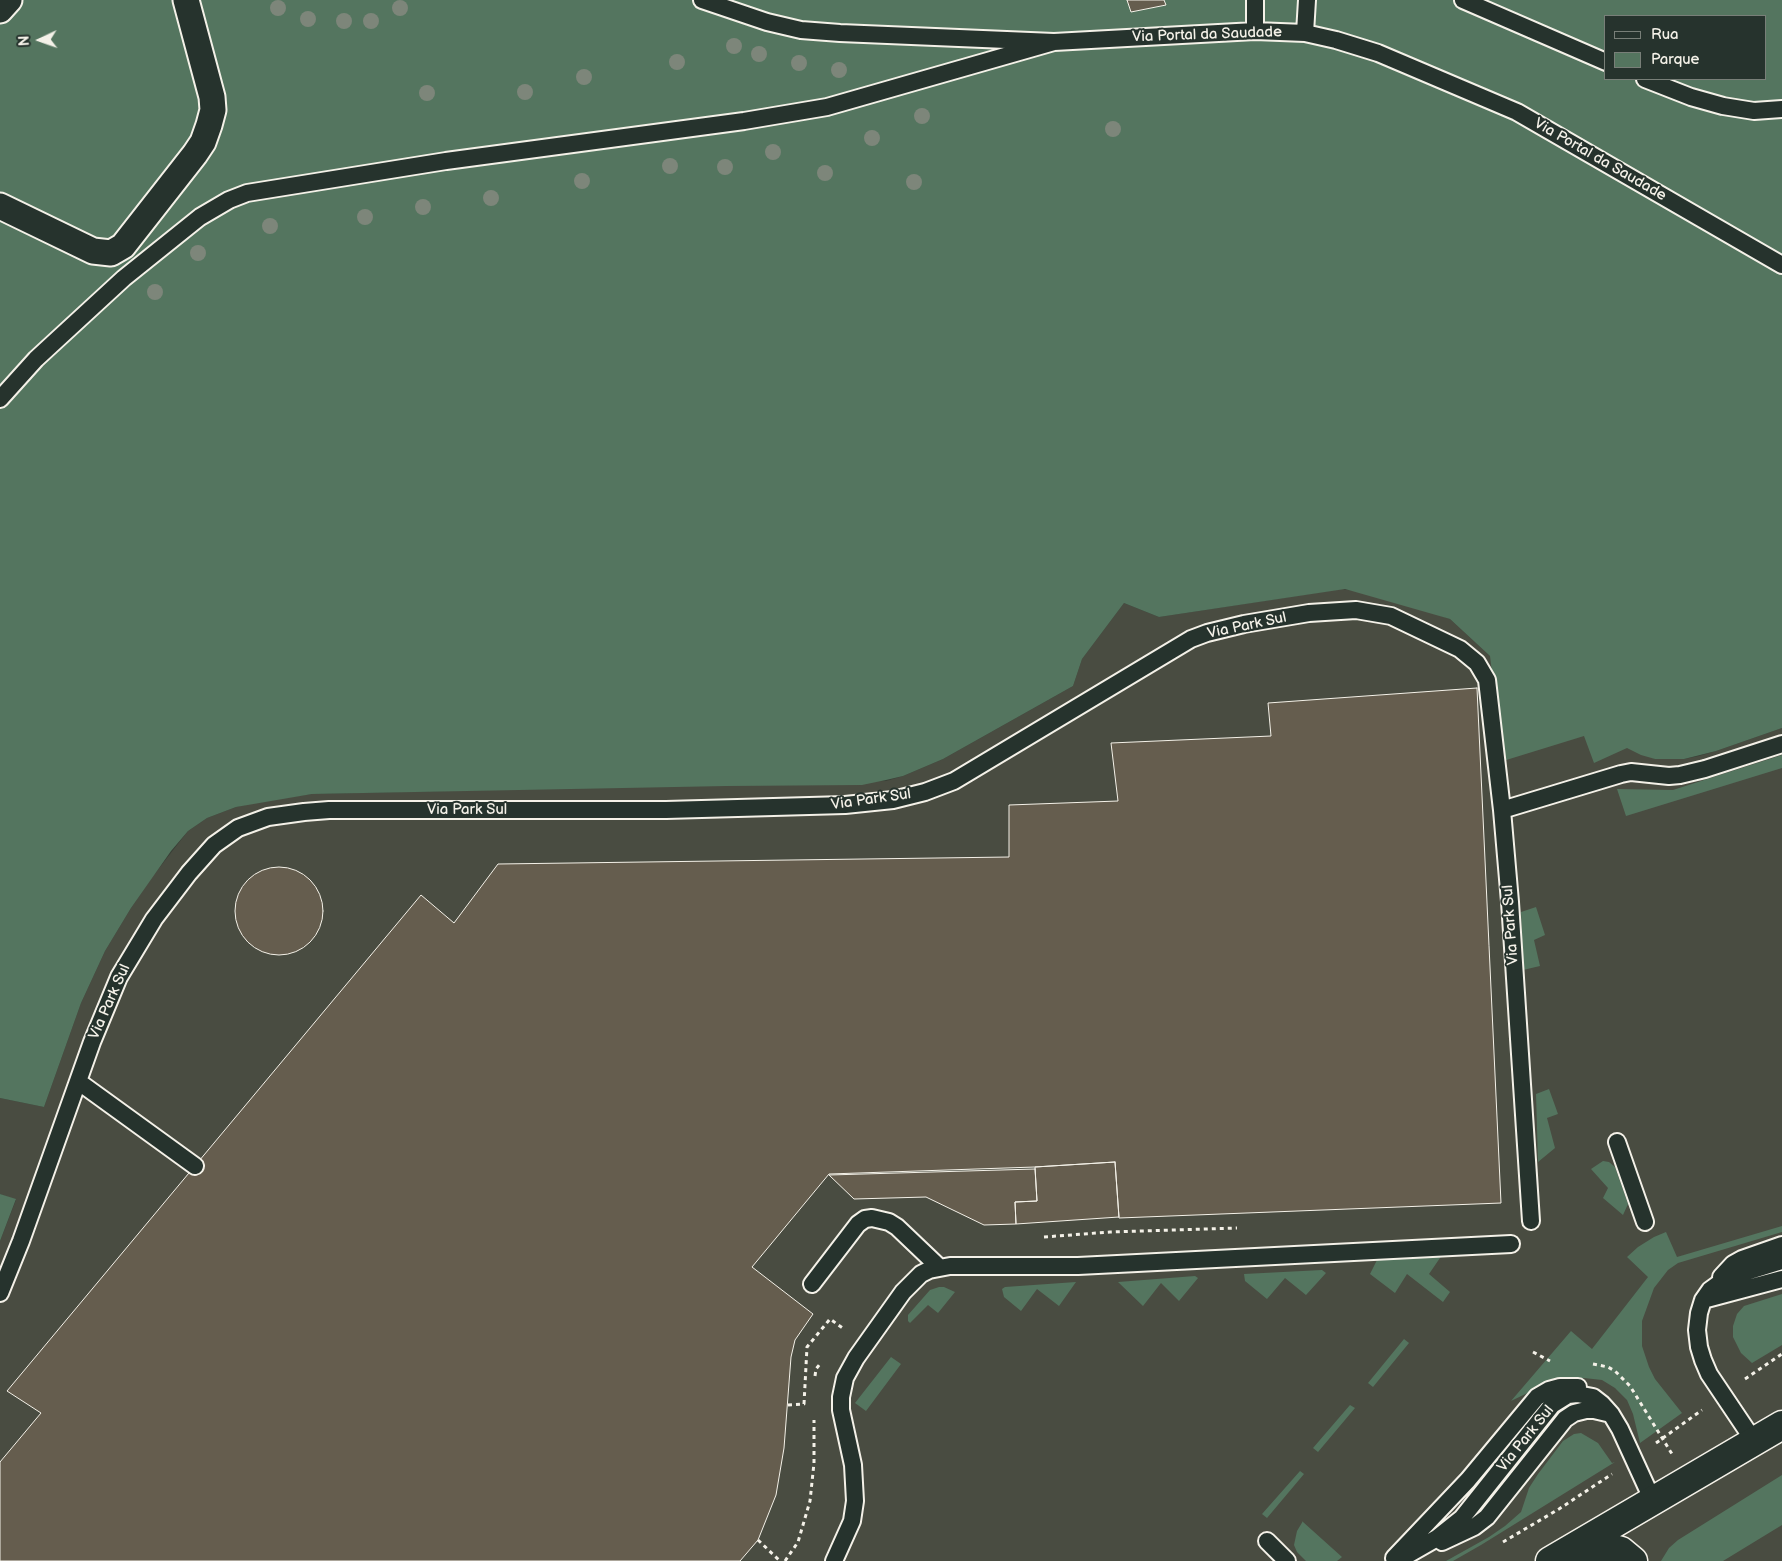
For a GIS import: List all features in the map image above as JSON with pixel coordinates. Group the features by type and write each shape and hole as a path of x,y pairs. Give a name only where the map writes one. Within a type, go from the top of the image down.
{"main road":[{"path":"1550,1561 1782,1425"},
{"path":"1555,1561 1592,1548 1607,1547 1621,1551 1633,1561"}],"street":[{"path":"0,10 9,0"},
{"path":"0,206 93,251 111,253 123,246 203,142 213,110 212,97 186,0"}],"lane":[{"name":"Via Portal da Saudade","path":"702,0 767,22 801,30 840,33 1054,42 1255,30 1306,33 1378,53 1517,112 1782,265"},
{"path":"1255,0 1255,30"},
{"path":"1306,0 1306,33"},
{"path":"1463,0 1604,61"},
{"path":"0,399 36,360 124,278 200,217 229,200 247,193 446,161 752,120 827,107 1054,42"},
{"path":"1648,80 1691,97 1723,106 1754,110 1782,109"},
{"name":"Via Park Sul","path":"0,1294 105,1009 119,977 154,919 202,857 226,836 252,822 286,814 329,810 666,810 845,805 893,800 925,792 954,781 1191,640 1207,633 1285,617 1356,610 1374,612 1402,621 1460,649 1469,656 1482,672 1489,690 1502,810 1531,1221"},
{"path":"1502,810 1621,774 1631,772 1668,776 1692,773 1782,744"},
{"path":"79,1082 194,1166"},
{"path":"1617,1142 1645,1222"},
{"path":"812,1284 858,1224 865,1219 872,1218 889,1222 897,1227 939,1267"},
{"path":"834,1561 852,1521 855,1500 853,1465 841,1410 840,1397 845,1378 856,1358 903,1292 921,1274 939,1267 1097,1265 1511,1244"},
{"path":"1754,1441 1718,1388 1703,1360 1697,1330 1699,1313 1707,1295 1726,1270 1733,1264 1752,1255 1782,1245"},
{"path":"1707,1295 1721,1282 1733,1276 1782,1261"},
{"path":"1707,1295 1782,1279"},
{"path":"1398,1560 1537,1397 1549,1390 1567,1386 1585,1388 1598,1401 1610,1414 1634,1458 1653,1501"},
{"name":"Via Park Sul","path":"1398,1560 1437,1538 1462,1518 1552,1404 1559,1399 1576,1394 1585,1394 1598,1401"},
{"path":"1398,1560 1452,1538 1482,1522 1492,1512 1565,1419 1574,1413 1586,1410 1610,1414"},
{"path":"1267,1541 1287,1561"}],"path":[{"path":"788,1405 804,1404 807,1347 830,1319 846,1330"},
{"path":"758,1540 780,1561"}],"shaded area":[{"path":"1341,589 1379,594 1450,619 1490,656 1655,759 1684,759 1699,756 1782,728 1782,1561 0,1561 0,1241 16,1200 0,1194 0,1098 44,1107 81,1003 105,951 153,876 188,831 207,818 236,807 262,801 312,794 886,781 943,759 1073,686 1082,659 1124,603 1159,617"}],"green space":[{"path":"0,0 1782,0 1782,728 1716,751 1684,759 1655,759 1627,748 1594,763 1584,736 1503,761 1490,656 1450,619 1345,589 1159,617 1124,603 1082,659 1073,686 943,759 903,776 886,780 862,785 312,794 236,807 207,818 188,831 171,851 131,908 105,951 81,1003 44,1107 0,1098"},
{"path":"1782,755 1782,768 1626,816 1617,789 1673,790"},
{"path":"1536,907 1545,935 1534,940 1540,966 1523,970 1521,912"},
{"path":"1549,1089 1558,1114 1547,1118 1555,1148 1538,1162 1536,1094"},
{"path":"1603,1161 1609,1162 1615,1167 1628,1204 1623,1215 1603,1198 1608,1188 1591,1169"},
{"path":"0,1194 16,1199 0,1241"},
{"path":"1782,1226 1782,1232 1678,1263 1668,1270 1654,1288 1642,1321 1642,1346 1655,1379 1682,1413 1640,1443 1633,1414 1627,1400 1615,1388 1602,1380 1584,1378 1558,1380 1511,1401 1571,1331 1592,1349 1648,1277 1627,1257 1638,1247 1666,1232 1677,1257"},
{"path":"1442,1255 1429,1274 1450,1292 1443,1302 1407,1274 1395,1293 1370,1274 1377,1260"},
{"path":"1322,1270 1326,1273 1306,1295 1285,1278 1267,1299 1245,1281 1244,1274"},
{"path":"1195,1276 1198,1278 1179,1301 1161,1283 1143,1306 1118,1282"},
{"path":"1076,1282 1059,1306 1037,1289 1021,1311 1004,1297 1002,1289 1005,1287"},
{"path":"939,1287 955,1292 938,1313 928,1305 910,1323 908,1315 930,1290"},
{"path":"1782,1294 1782,1345 1752,1363 1741,1353 1733,1337 1733,1326 1737,1314 1744,1306"},
{"path":"1404,1339 1409,1343 1373,1387 1368,1383"},
{"path":"891,1357 901,1364 866,1411 855,1403"},
{"path":"1350,1405 1355,1408 1318,1452 1313,1448"},
{"path":"1581,1433 1598,1443 1612,1463 1615,1462 1481,1545 1453,1561 1446,1561 1489,1537 1521,1512 1529,1488 1563,1441 1574,1434"},
{"path":"1300,1471 1304,1474 1267,1518 1262,1514"},
{"path":"1782,1475 1782,1525 1723,1561 1661,1561 1669,1548 1678,1540"},
{"path":"1303,1521 1342,1557 1337,1561 1306,1561 1297,1552 1294,1545 1297,1531"}],"building":[{"path":"1127,0 1164,0 1166,5 1131,12"},
{"path":"1477,688 1501,1203 1119,1218 1115,1162 1035,1167 829,1174 752,1267 813,1314 795,1340 791,1357 784,1448 776,1495 758,1540 740,1561 0,1561 0,1462 41,1413 7,1391 421,895 454,923 498,864 1009,857 1009,805 1118,801 1111,743 1271,736 1268,703"},
{"path":"279,867 296,870 310,880 320,894 323,911 320,928 310,942 296,952 279,955 262,952 248,942 238,928 235,911 238,894 248,880 262,870"},
{"path":"1115,1162 1119,1217 1016,1224 1015,1202 1037,1201 1035,1167"},
{"path":"1035,1169 1037,1201 1015,1202 1016,1224 984,1225 926,1197 854,1199 829,1175"}]}
